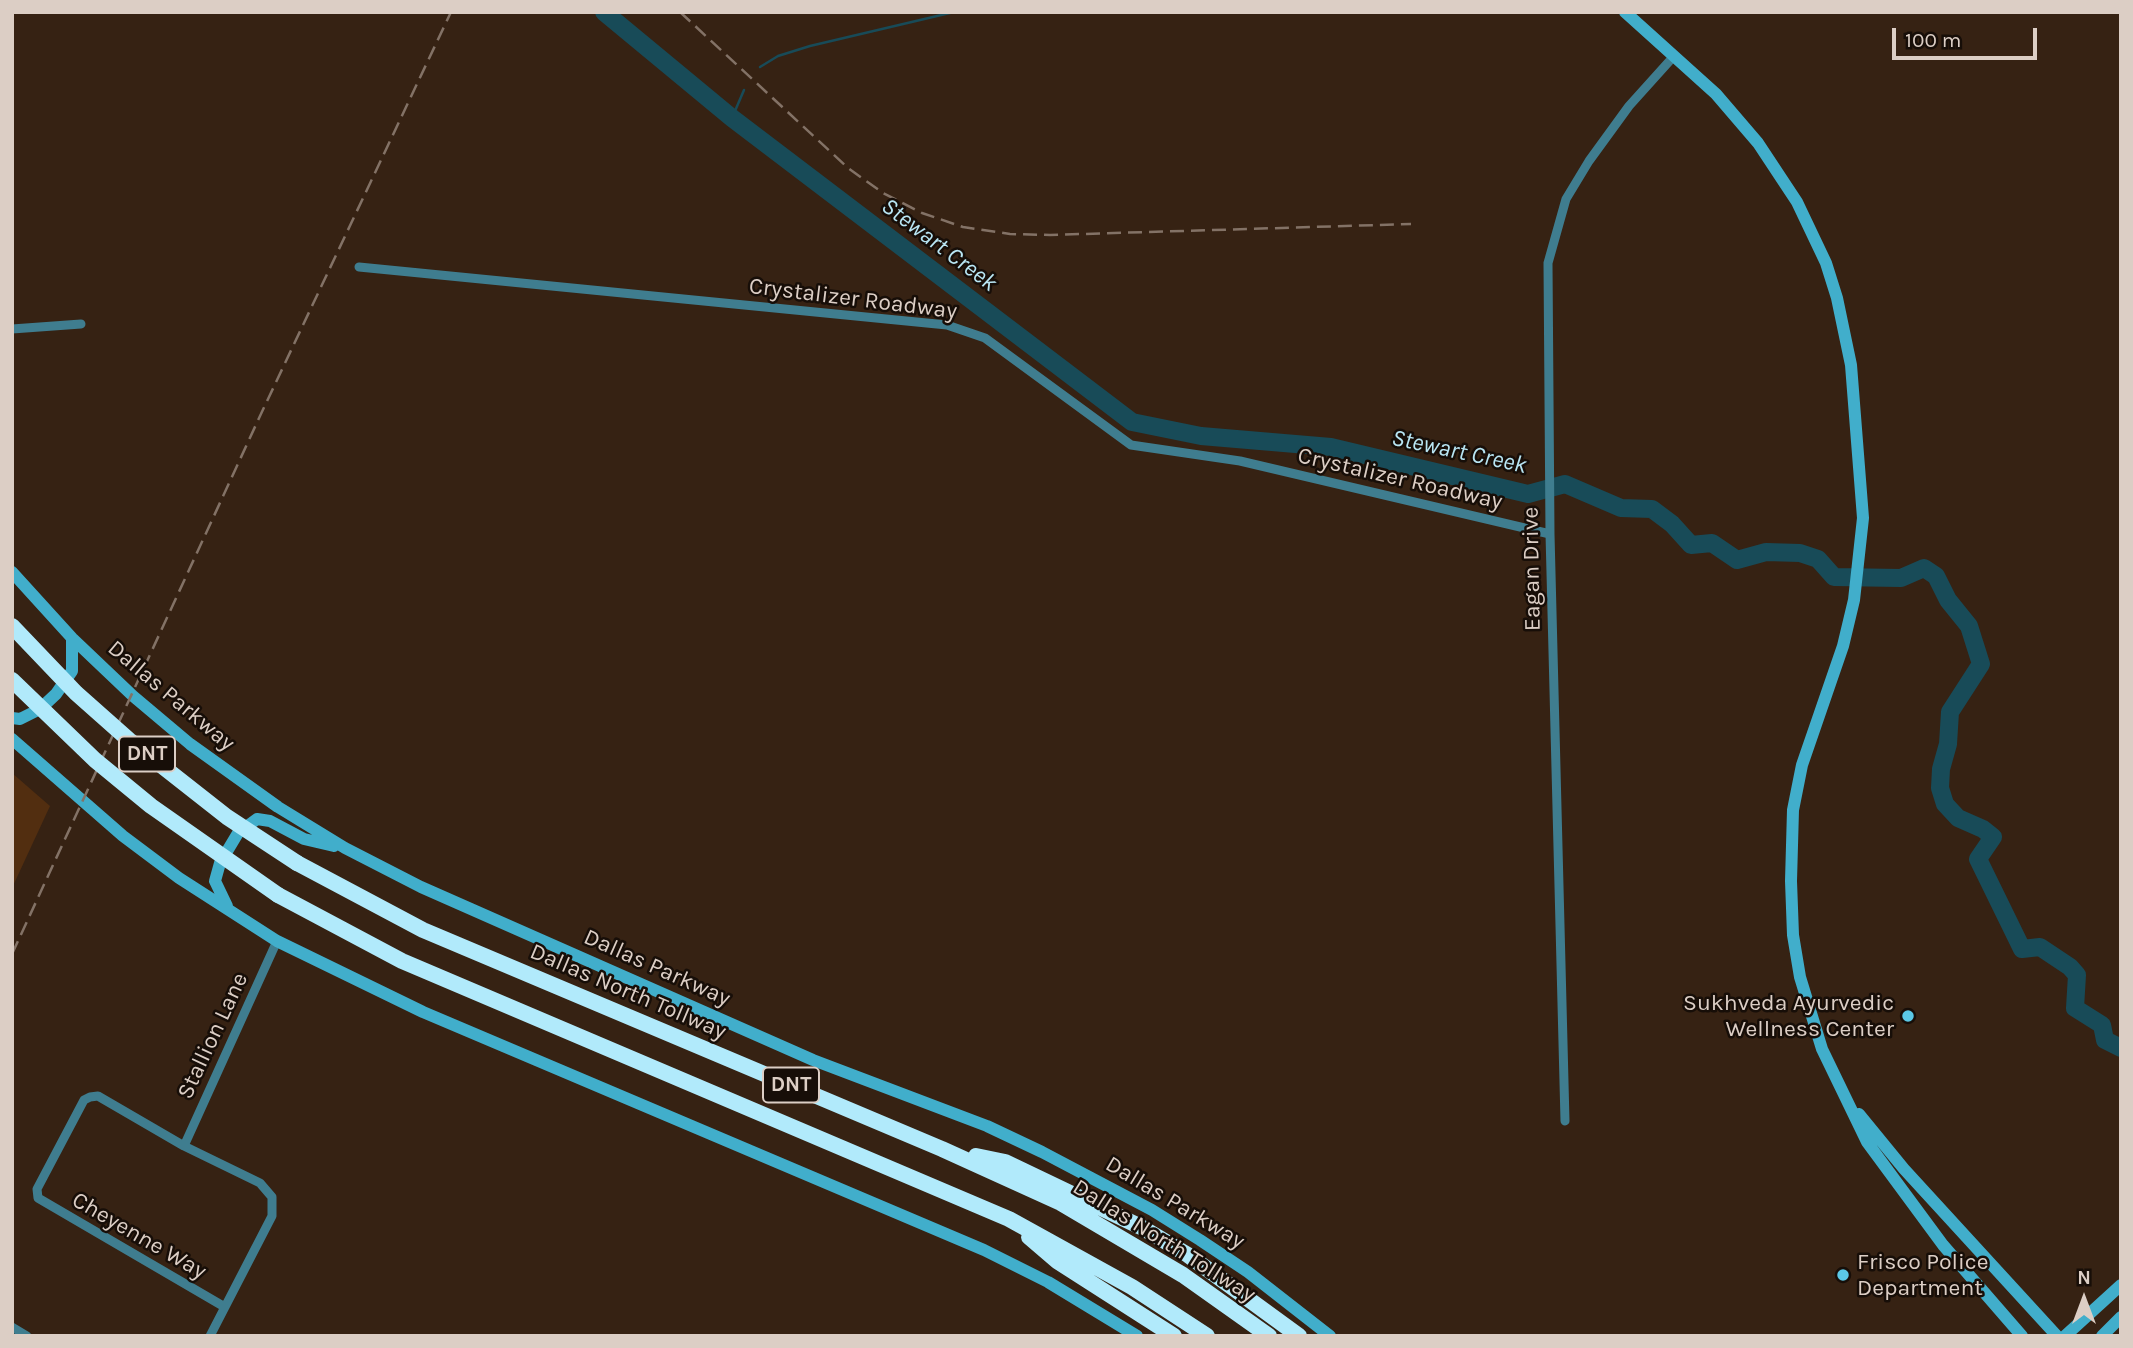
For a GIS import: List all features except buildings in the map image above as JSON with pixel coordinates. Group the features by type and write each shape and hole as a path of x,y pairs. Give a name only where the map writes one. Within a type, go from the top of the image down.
{"highway":[{"name":"Dallas North Tollway","path":"12,626 76,693 129,740 228,817 297,863 423,930 942,1149 1049,1197 1125,1238 1204,1289 1269,1336"},
{"name":"DNT","path":"12,680 95,760 151,806 278,894 402,961 1009,1219 1132,1287 1207,1336"},
{"path":"942,1149 1005,1161 1140,1227 1188,1255 1299,1336"},
{"path":"1009,1219 1057,1261 1174,1336"}],"main road":[{"path":"1625,12 1716,94 1758,143 1797,202 1826,263 1842,319 1851,365 1863,498 1854,600 1843,646 1802,765 1793,810 1793,935 1800,977 1822,1049 1867,1142 1943,1245 2022,1336"},
{"name":"Dallas Parkway","path":"12,572 72,638 133,696 190,744 278,807 345,848 421,887 787,1049 987,1126 1042,1152 1141,1204 1200,1240 1248,1272 1330,1336"},
{"path":"12,718 20,719 40,709 56,694 72,671 72,638"},
{"path":"12,739 123,836 277,941 423,1012 984,1250 1048,1282 1137,1336"},
{"path":"231,912 219,894 215,881 217,872 238,833 257,819 270,821 304,839 345,848"},
{"path":"1844,1095 1904,1169 2057,1336"},
{"path":"2065,1336 2121,1285"},
{"path":"2102,1336 2121,1317"}],"street":[{"name":"Eagan Drive","path":"1565,1121 1550,534 1547,278 1552,247 1566,199 1595,152 1674,56"},
{"name":"Crystalizer Roadway","path":"359,267 947,325 985,338 1131,444 1240,461 1550,534"},
{"path":"12,329 81,324"},
{"name":"Stallion Lane","path":"184,1146 277,941"},
{"name":"Cheyenne Way","path":"184,1146 98,1096 90,1097 84,1100 37,1189 38,1198 223,1306"},
{"path":"184,1146 260,1183 272,1197 272,1216 209,1336"},
{"path":"12,1327 27,1336"}],"shaded area":[{"path":"12,773 50,806 12,888"}],"waterway":[{"name":"Stewart Creek","path":"604,12 732,118 1132,422 1201,436 1331,447 1528,494 1565,484 1621,508 1652,509 1672,524 1691,545 1712,543 1737,560 1766,552 1800,553 1818,559 1834,577 1901,578 1924,568 1936,576 1948,600 1969,626 1981,664 1950,712 1948,744 1941,769 1940,788 1945,804 1958,818 1983,829 1993,837 1978,859 2022,949 2040,947 2070,967 2077,975 2075,1008 2102,1025 2105,1040 2121,1048"},
{"path":"760,67 778,56 810,46 954,12"},
{"path":"732,118 744,90"}],"railway":[{"path":"12,954 260,416 451,12"},
{"path":"680,12 848,168 883,193 922,213 963,227 1010,234 1050,235 1411,224"}],"place":[{"name":"Sukhveda Ayurvedic Wellness Center","path":"1908,1016"},
{"name":"Frisco Police Department","path":"1843,1275"}]}
